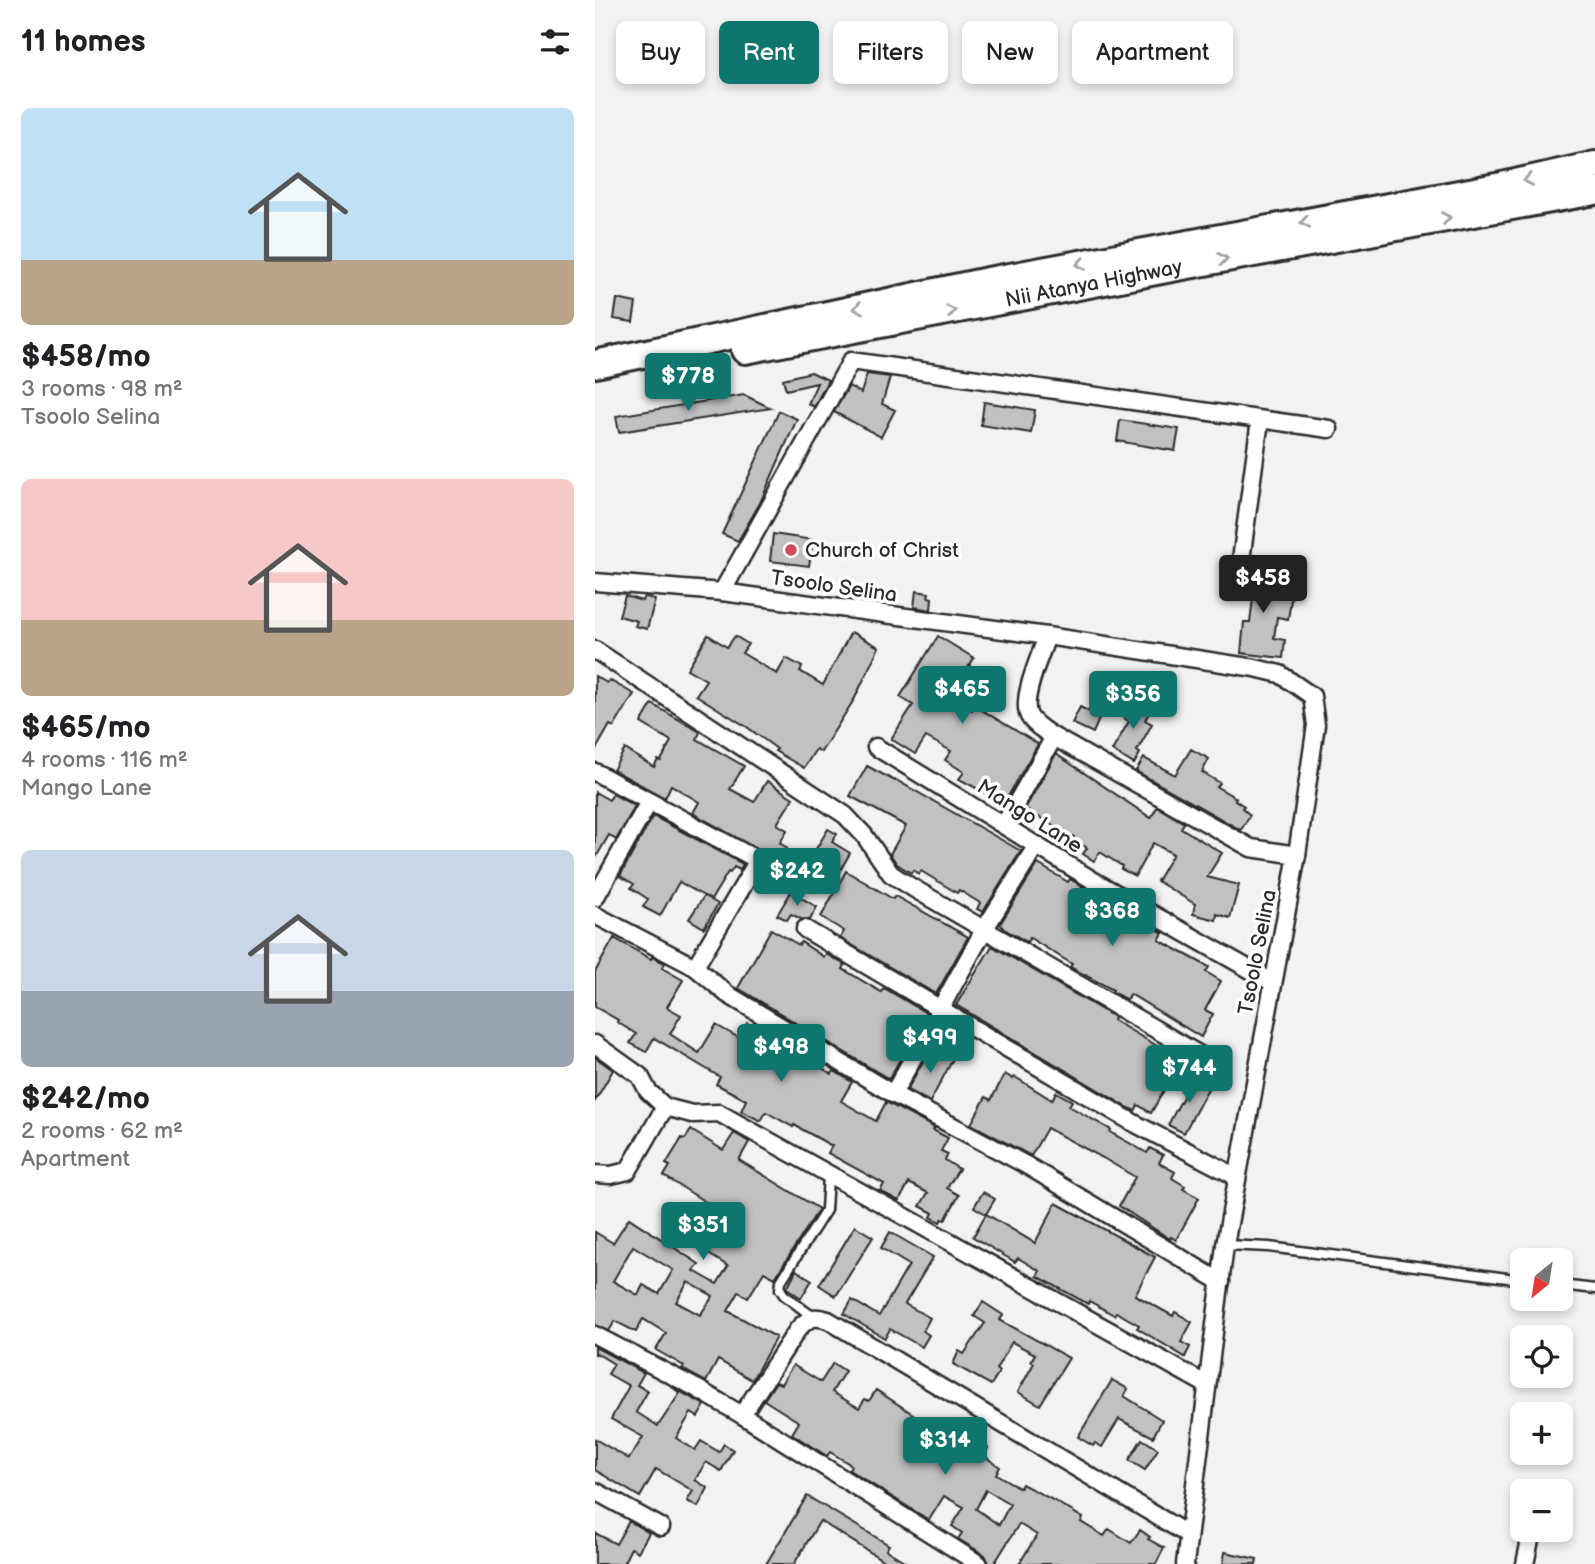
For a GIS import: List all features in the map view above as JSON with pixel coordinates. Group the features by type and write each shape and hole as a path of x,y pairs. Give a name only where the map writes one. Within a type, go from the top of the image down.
{"main road":[{"path":"595,364 988,281 1502,186 1595,165"},
{"name":"Nii Atanya Highway","path":"595,378 1177,267 1595,191"}],"street":[{"path":"722,592 851,362 1329,429"},
{"path":"1241,561 1260,420"},
{"name":"Tsoolo Selina","path":"595,582 722,592 1047,636 1255,668 1280,674 1312,696 1316,726 1297,855 1225,1245 1185,1564"},
{"path":"1047,636 1026,700 1026,707 1033,722 1054,737 1251,848 1297,855"},
{"path":"595,650 845,815 864,835 891,874 1217,1065"},
{"path":"1004,825 1054,737"},
{"name":"Mango Lane","path":"876,747 1094,881 1272,982"},
{"path":"595,772 755,861 695,967"},
{"path":"595,898 649,802"},
{"path":"893,1094 984,930 1037,845"},
{"path":"595,915 695,967 726,994 893,1094 1025,1166 1220,1282"},
{"path":"804,929 1132,1122 1237,1177"},
{"path":"595,1044 640,1076 648,1091 665,1107 692,1114 719,1113 1207,1385"},
{"path":"595,1174 611,1175 628,1171 665,1107"},
{"path":"742,1415 806,1320 813,1317 828,1320 1187,1534"},
{"path":"595,1335 742,1415 979,1564"},
{"path":"595,1491 661,1527"},
{"path":"1525,1564 1530,1542"}],"lane":[{"path":"813,1317 780,1289 781,1281 826,1210 828,1175"},
{"path":"1225,1245 1269,1247 1510,1278"},
{"path":"1573,1286 1595,1289"}],"building":[{"path":"617,299 636,303 633,322 614,319"},
{"path":"811,372 828,380 814,407 808,404 817,383 786,390 783,379"},
{"path":"867,374 890,377 882,404 895,410 881,437 834,412 849,386 861,393"},
{"path":"744,395 771,408 619,432 616,416"},
{"path":"984,402 1035,410 1031,433 981,425"},
{"path":"779,411 797,419 760,503 738,541 722,534"},
{"path":"1120,420 1179,429 1175,451 1117,441"},
{"name":"Church of Christ","path":"773,534 813,540 809,566 770,561"},
{"path":"1227,574 1282,583 1281,586 1293,588 1288,619 1277,617 1274,638 1285,640 1283,658 1241,653 1244,622 1250,622 1254,591 1225,586"},
{"path":"916,591 929,593 928,597 932,598 931,610 914,607"},
{"path":"625,596 642,601 644,596 655,600 647,629 635,626 637,621 619,616"},
{"path":"851,632 879,647 855,698 821,752 816,749 804,768 775,751 777,749 747,727 696,695 706,680 687,669 708,635 727,647 735,636 748,644 742,653 777,674 786,658 802,667 800,671 823,685"},
{"path":"938,636 974,658 964,674 958,670 943,692 972,710 975,706 1038,744 1003,805 959,779 964,772 945,760 951,751 926,737 915,754 891,739 913,705 900,697"},
{"path":"595,676 607,683 609,680 634,694 614,727 610,725 595,751"},
{"path":"1132,697 1152,708 1145,720 1152,724 1137,751 1140,753 1134,764 1112,751 1129,721 1122,717"},
{"path":"652,704 700,732 697,739 744,766 730,789 754,802 767,781 793,798 777,824 787,830 780,843 787,848 767,884 759,879 765,862 760,851 693,813 699,802 671,785 665,798 613,770 625,749 654,767 658,760 661,761 671,741 641,723"},
{"path":"1080,707 1100,717 1093,733 1072,723"},
{"path":"1191,749 1209,759 1202,772 1220,783 1217,787 1236,798 1250,815 1241,830 1136,771 1144,758 1175,775"},
{"path":"1056,754 1151,818 1157,807 1184,823 1181,828 1222,853 1207,877 1239,885 1230,918 1217,914 1216,920 1193,914 1195,904 1157,881 1173,854 1153,843 1135,876 1121,869 1122,866 1100,852 1094,861 1083,854 1087,848 1074,837 1025,809"},
{"path":"867,766 1021,851 983,912 977,909 980,903 959,890 957,893 921,871 919,874 913,870 911,873 897,864 890,854 906,826 850,796"},
{"path":"595,792 609,800 613,794 635,806 616,840 609,835 595,859"},
{"path":"653,816 743,864 740,870 734,867 728,872 711,900 679,882 660,916 643,907 648,899 631,888 634,884 620,876"},
{"path":"828,829 837,834 832,842 850,853 837,876 810,859"},
{"path":"1038,864 1068,882 1070,879 1099,897 1097,900 1130,918 1132,914 1163,933 1159,940 1209,967 1206,972 1221,981 1205,1010 1213,1014 1201,1037 1130,994 1127,1000 1112,992 1113,990 1070,967 1072,964 1030,938 1027,942 1004,929 1000,924"},
{"path":"846,871 893,899 895,896 968,937 936,994 840,938 844,931 821,917"},
{"path":"791,892 817,907 810,920 791,914 787,920 777,915"},
{"path":"704,896 718,904 704,928 689,919"},
{"path":"771,929 799,945 801,942 824,957 826,954 845,965 843,969 881,992 884,988 926,1013 889,1079 738,988"},
{"path":"614,938 651,959 652,957 665,963 662,968 683,980 667,1007 681,1015 670,1034 699,1053 716,1025 739,1038 747,1023 763,1031 759,1038 769,1043 768,1045 805,1066 808,1060 852,1082 841,1101 876,1121 886,1102 935,1128 933,1130 948,1138 941,1151 948,1154 945,1160 959,1169 947,1188 959,1195 945,1220 940,1222 931,1217 933,1213 920,1206 928,1193 909,1183 899,1201 880,1191 884,1184 828,1153 832,1146 766,1112 761,1121 741,1111 746,1100 716,1084 720,1077 654,1038 646,1052 630,1043 636,1034 595,1007 595,972"},
{"path":"992,946 1114,1017 1113,1020 1181,1060 1151,1113 1138,1105 1135,1111 1127,1107 956,1005"},
{"path":"931,1047 953,1059 930,1102 907,1090"},
{"path":"595,1057 613,1070 595,1101"},
{"path":"1005,1074 1013,1079 1015,1077 1052,1100 1056,1092 1072,1101 1069,1106 1111,1130 1110,1132 1147,1153 1150,1148 1163,1155 1159,1163 1175,1172 1172,1178 1185,1186 1183,1189 1199,1198 1176,1240 1171,1237 1170,1239 1119,1206 1135,1177 1103,1158 1047,1128 1031,1156 971,1124 986,1097 991,1100"},
{"path":"1194,1076 1210,1085 1184,1133 1168,1125"},
{"path":"691,1130 723,1150 734,1133 749,1142 739,1160 819,1209 775,1278 764,1272 748,1298 739,1292 728,1311 776,1337 752,1380 718,1360 706,1382 682,1369 684,1366 656,1350 666,1333 643,1319 636,1332 615,1321 609,1331 595,1325 595,1232 613,1243 629,1218 699,1264 694,1271 717,1284 728,1266 705,1252 728,1216 664,1176 670,1166 666,1164 682,1138 685,1139","holes":["633,1246 673,1270 659,1294 643,1285 638,1295 613,1281","688,1282 713,1296 700,1315 676,1302"]},
{"path":"983,1192 995,1199 986,1214 974,1207"},
{"path":"1056,1203 1155,1257 1135,1295 1173,1316 1175,1312 1192,1322 1181,1342 1190,1347 1185,1357 1137,1328 1139,1325 1116,1312 1114,1315 1089,1301 1088,1304 1037,1276 1040,1271 1018,1258 1015,1262 973,1237 986,1214 1035,1243"},
{"path":"855,1226 873,1237 836,1296 819,1285"},
{"path":"890,1232 933,1257 905,1304 930,1318 923,1331 929,1335 922,1347 890,1329 885,1338 844,1314 852,1300 879,1316 909,1265 881,1248"},
{"path":"796,1270 812,1280 801,1298 787,1288"},
{"path":"983,1302 1003,1315 1000,1320 1069,1358 1040,1405 1018,1392 1034,1363 1031,1361 1035,1354 1012,1342 996,1369 999,1372 991,1385 953,1364 959,1351 964,1354 985,1323 974,1316"},
{"path":"595,1347 644,1373 637,1385 648,1391 636,1412 658,1426 680,1393 672,1387 705,1405 698,1417 691,1413 676,1438 695,1450 701,1441 719,1452 724,1444 733,1450 721,1471 706,1462 695,1480 708,1488 698,1507 687,1501 693,1491 656,1469 640,1497 595,1470 595,1439 629,1459 643,1437 611,1419 629,1386 608,1374 614,1364 596,1353 595,1355"},
{"path":"833,1363 845,1371 832,1392 859,1408 865,1399 869,1401 876,1390 919,1418 913,1428 940,1443 969,1455 978,1441 988,1448 984,1456 1000,1467 996,1474 1020,1488 1022,1484 1053,1500 1083,1518 1081,1522 1104,1536 1109,1529 1131,1543 1140,1530 1150,1537 1148,1539 1164,1548 1156,1564 1019,1564 1037,1535 1019,1524 994,1564 989,1564 985,1555 958,1539 962,1533 952,1526 964,1507 944,1496 929,1520 849,1470 851,1465 830,1452 827,1456 792,1434 799,1422 764,1400 776,1382 781,1384 793,1365 821,1382","holes":["986,1490 1010,1504 999,1525 976,1509"]},
{"path":"1112,1380 1128,1389 1124,1396 1162,1420 1153,1437 1119,1419 1102,1447 1095,1443 1093,1446 1078,1437"},
{"path":"1142,1439 1158,1449 1145,1470 1129,1460"},
{"path":"807,1496 889,1545 886,1550 909,1564 889,1564 820,1521 794,1564 766,1564"},
{"path":"629,1521 649,1533 638,1552 631,1548 623,1564 595,1564 595,1533 616,1544"},
{"path":"1225,1552 1257,1559 1256,1564 1223,1564"}],"place":[{"name":"Church of Christ","path":"791,550"}]}
